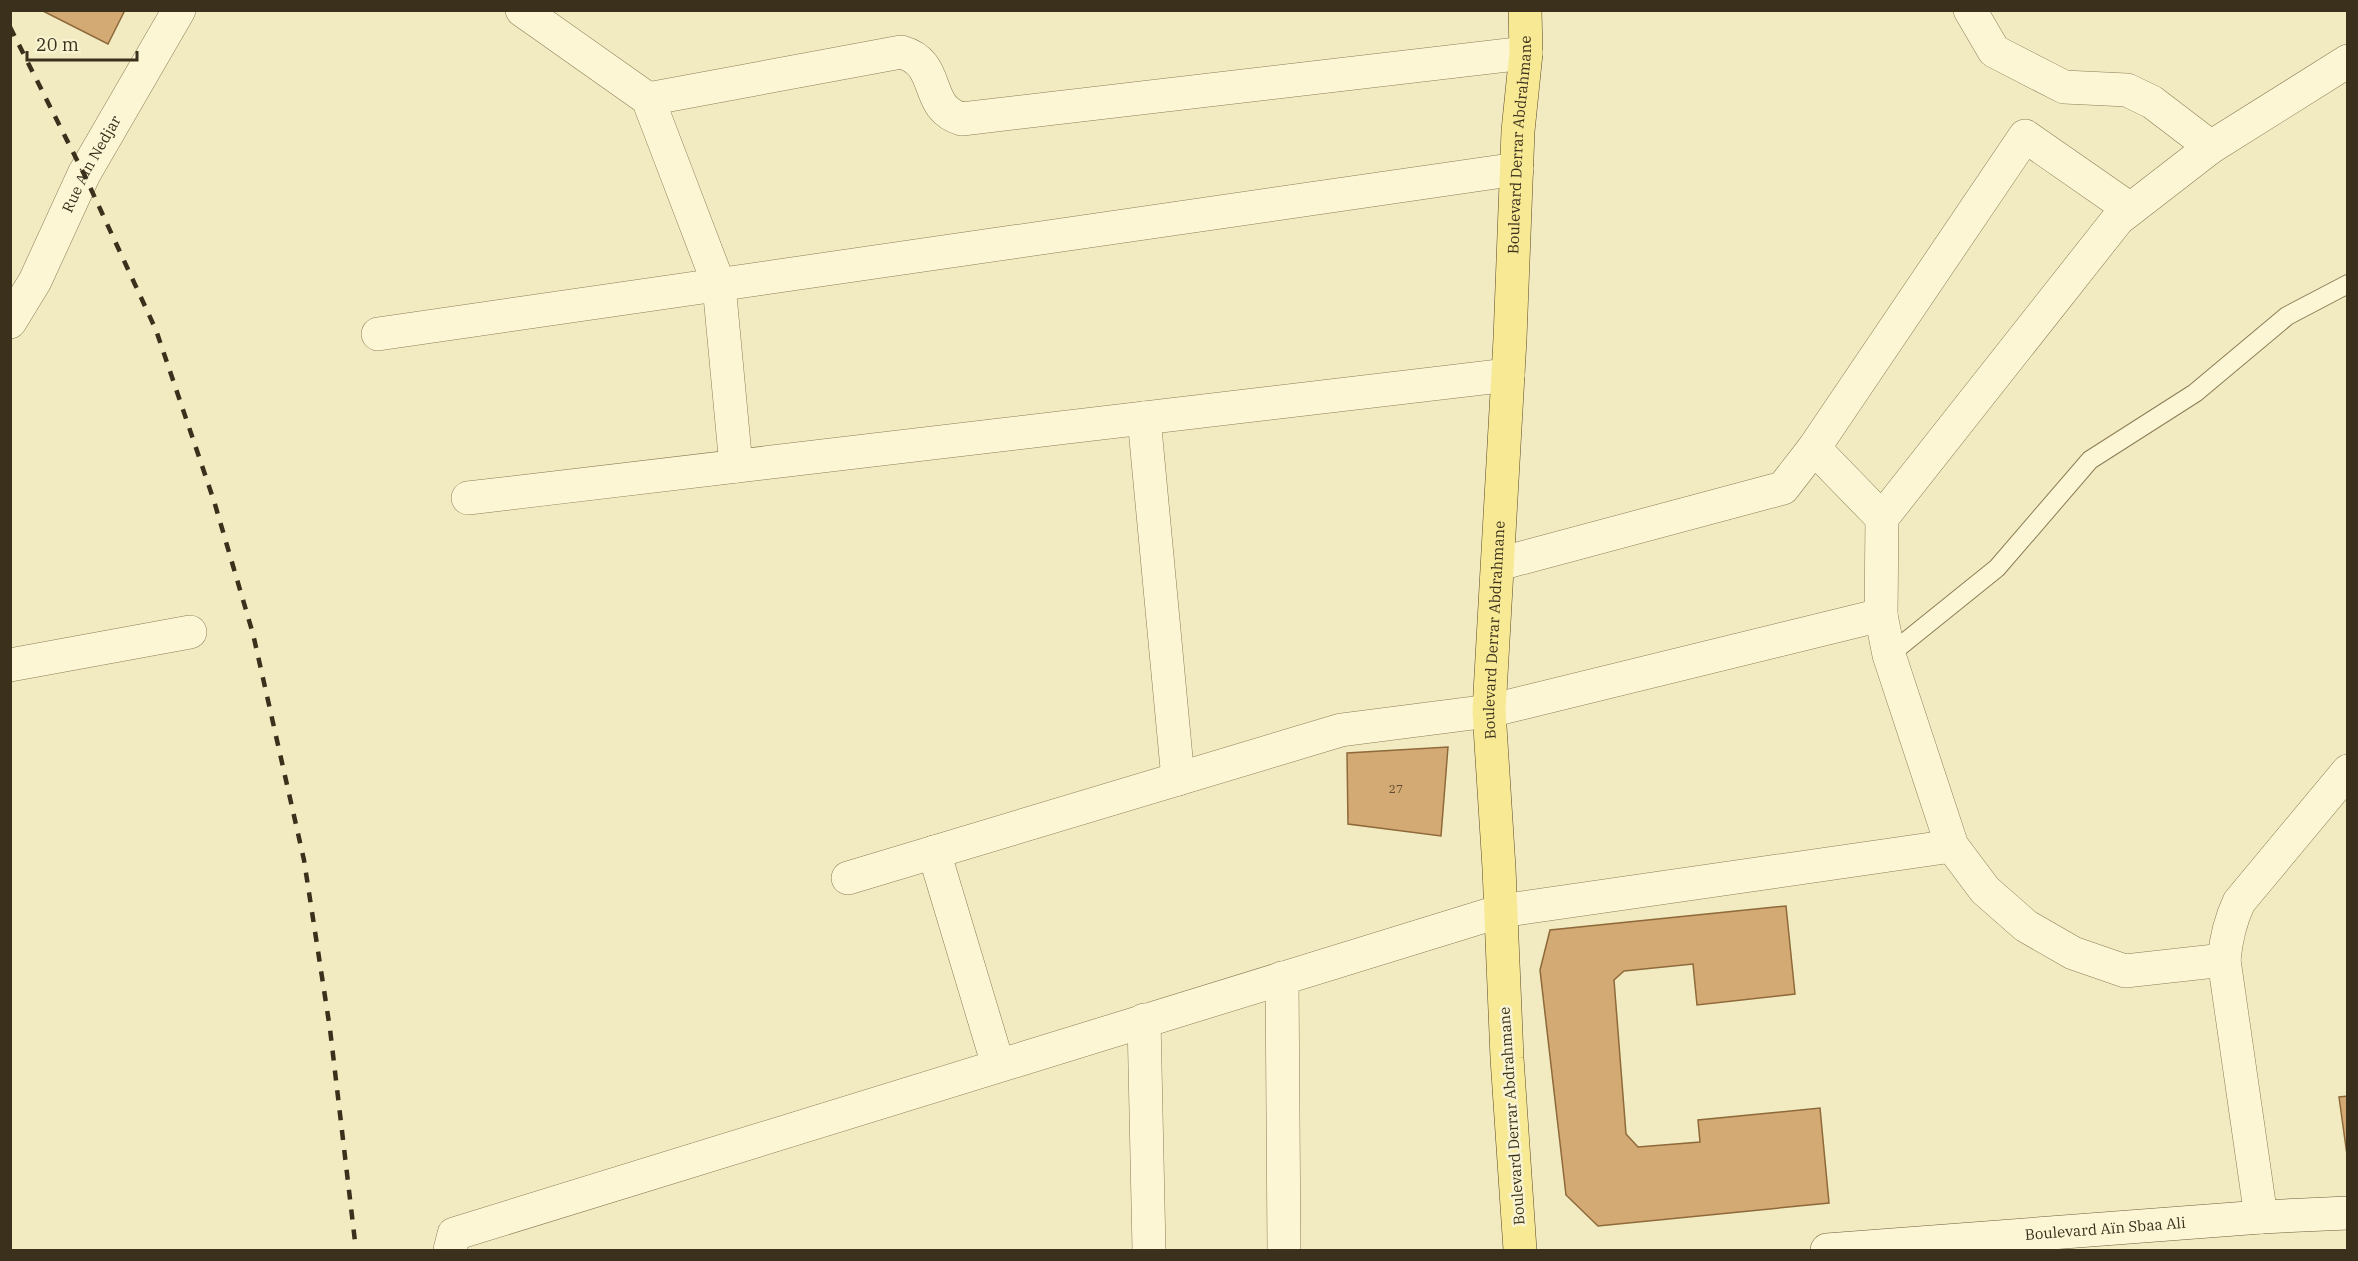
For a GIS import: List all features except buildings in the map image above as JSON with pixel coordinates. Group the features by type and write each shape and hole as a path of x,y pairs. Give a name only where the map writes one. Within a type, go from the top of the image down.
{"main road":[{"name":"Boulevard Derrar Abdrahmane","path":"1520,1251 1507,1058 1489,711 1508,375 1518,131 1526,53 1525,10"}],"street":[{"name":"Rue Ain Nedjar","path":"10,322 35,281 84,174 180,10"},
{"path":"522,10 648,99 719,285 736,466"},
{"path":"1970,10 1994,51 2064,87 2127,90 2152,102 2211,147"},
{"path":"648,99 901,52 920,61 929,73 940,106 949,115 962,119 1526,53"},
{"path":"2224,960 2125,970 2073,953 2026,926 1985,890 1952,846 1889,655 1881,615 1882,518 2118,219 2211,147 2348,61"},
{"path":"1498,564 1783,489 1814,448 2025,136 2130,209"},
{"path":"378,334 1517,169"},
{"path":"468,498 1508,375"},
{"path":"1144,418 1178,778"},
{"path":"1814,448 1882,518"},
{"path":"848,878 1341,730 1489,711 1881,615"},
{"path":"10,665 190,632"},
{"path":"2261,1217 2224,960 2230,920 2239,902 2348,771"},
{"path":"450,1251 454,1234 1501,911 1952,846"},
{"path":"934,852 998,1065"},
{"path":"1282,978 1284,1251"},
{"path":"1144,1020 1149,1251"},
{"name":"Boulevard Aïn Sbaa Ali","path":"1827,1251 2261,1217 2348,1213"}],"lane":[{"path":"1889,655 1997,568 2090,460 2195,393 2288,316 2348,284"}],"railway":[{"path":"10,27 84,174 156,330 214,501 253,634 304,860 330,1029 356,1250"}]}
